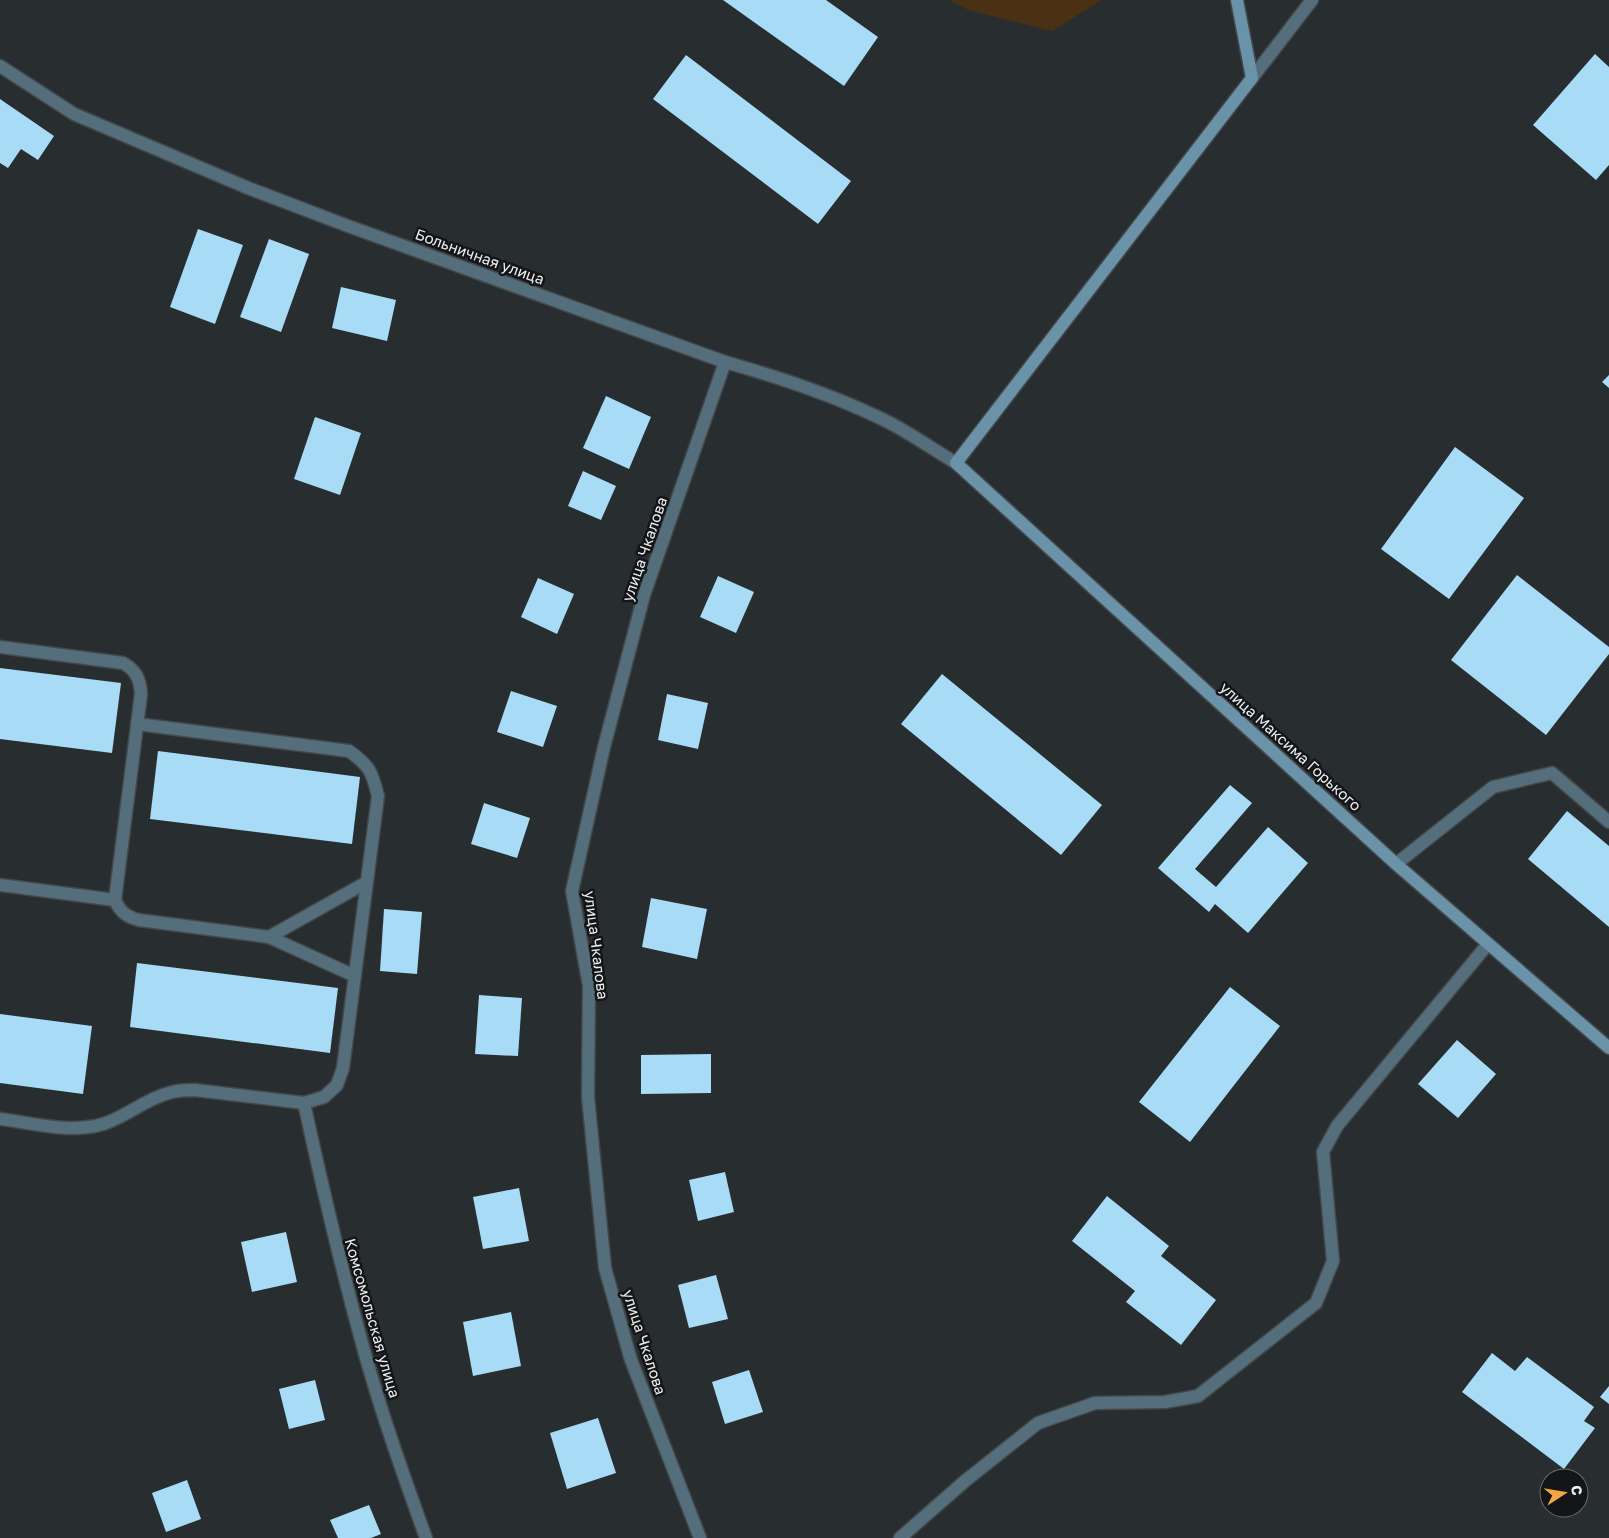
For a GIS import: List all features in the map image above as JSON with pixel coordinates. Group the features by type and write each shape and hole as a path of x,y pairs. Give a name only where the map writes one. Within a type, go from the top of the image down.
{"street":[{"path":"1236,0 1252,78"},
{"path":"956,463 1312,0"},
{"name":"Больничная улица","path":"0,66 74,114 248,188 725,362 788,380 838,399 892,424 956,463"},
{"name":"улица Чкалова","path":"700,1538 631,1360 605,1268 588,1097 589,986 572,891 604,747 644,595 725,362"},
{"name":"улица Максима Горького","path":"956,463 1396,864 1609,1048"},
{"path":"0,647 123,663 132,668 140,683 141,694 115,900 118,908 130,918 269,937 355,976"},
{"path":"0,1119 73,1128 88,1127 115,1119 156,1097 182,1090 304,1103 324,1097 337,1086 343,1068 378,796 372,773 361,760 349,751 137,724"},
{"path":"1396,864 1493,787 1552,773 1609,822"},
{"path":"269,937 367,882"},
{"path":"0,885 115,900"},
{"path":"900,1538 965,1481 1038,1424 1095,1403 1165,1402 1198,1396 1316,1303 1333,1261 1323,1152 1337,1126 1488,944"},
{"name":"Комсомольская улица","path":"304,1103 330,1226 360,1338 392,1441 426,1538"}],"shaded area":[{"path":"950,0 1102,0 1052,31 968,10"}],"building":[{"path":"723,0 826,0 878,37 844,86"},
{"path":"1595,54 1609,67 1609,165 1596,180 1533,125"},
{"path":"686,55 851,181 818,224 653,99"},
{"path":"0,99 54,136 38,160 21,149 8,168 0,163"},
{"path":"198,229 243,245 215,324 170,307"},
{"path":"269,239 309,254 281,332 240,317"},
{"path":"341,287 396,300 387,341 332,328"},
{"path":"1609,375 1609,388 1602,382"},
{"path":"606,396 651,417 629,469 583,448"},
{"path":"315,417 361,433 340,495 294,479"},
{"path":"1455,447 1524,498 1449,599 1381,549"},
{"path":"583,471 616,486 601,520 568,506"},
{"path":"1517,575 1609,647 1609,654 1546,735 1451,660"},
{"path":"718,576 754,592 736,633 700,617"},
{"path":"538,578 574,594 557,634 521,617"},
{"path":"0,668 121,683 112,753 0,739"},
{"path":"942,674 1102,805 1061,855 901,724"},
{"path":"511,691 557,706 543,747 497,732"},
{"path":"667,694 708,703 698,749 658,740"},
{"path":"158,751 360,777 352,844 150,819"},
{"path":"1230,785 1252,803 1195,869 1216,887 1268,827 1308,863 1248,933 1215,904 1209,912 1158,868"},
{"path":"484,803 530,818 517,858 471,844"},
{"path":"1567,811 1609,846 1609,927 1528,859"},
{"path":"651,898 707,909 697,959 642,947"},
{"path":"384,909 422,912 417,974 380,971"},
{"path":"137,963 338,988 330,1053 130,1027"},
{"path":"1230,987 1280,1026 1190,1142 1139,1102"},
{"path":"479,995 522,998 518,1056 475,1054"},
{"path":"0,1014 92,1026 83,1094 0,1083"},
{"path":"1457,1040 1496,1074 1458,1118 1418,1084"},
{"path":"711,1054 711,1093 641,1094 641,1055"},
{"path":"725,1172 734,1212 698,1221 689,1180"},
{"path":"519,1188 529,1241 483,1249 473,1197"},
{"path":"1107,1196 1169,1246 1161,1256 1216,1300 1181,1345 1126,1302 1135,1291 1072,1241"},
{"path":"286,1232 297,1282 252,1292 241,1242"},
{"path":"716,1275 728,1319 689,1328 678,1285"},
{"path":"511,1312 521,1366 473,1376 463,1322"},
{"path":"1492,1353 1515,1371 1527,1357 1594,1407 1584,1421 1595,1428 1565,1468 1563,1468 1462,1392"},
{"path":"749,1370 763,1412 725,1424 712,1382"},
{"path":"315,1380 325,1420 289,1429 279,1389"},
{"path":"1609,1386 1609,1404 1600,1397"},
{"path":"598,1418 616,1473 567,1489 550,1433"},
{"path":"187,1480 201,1519 166,1532 152,1493"},
{"path":"369,1505 381,1534 371,1538 338,1538 330,1520"}]}
